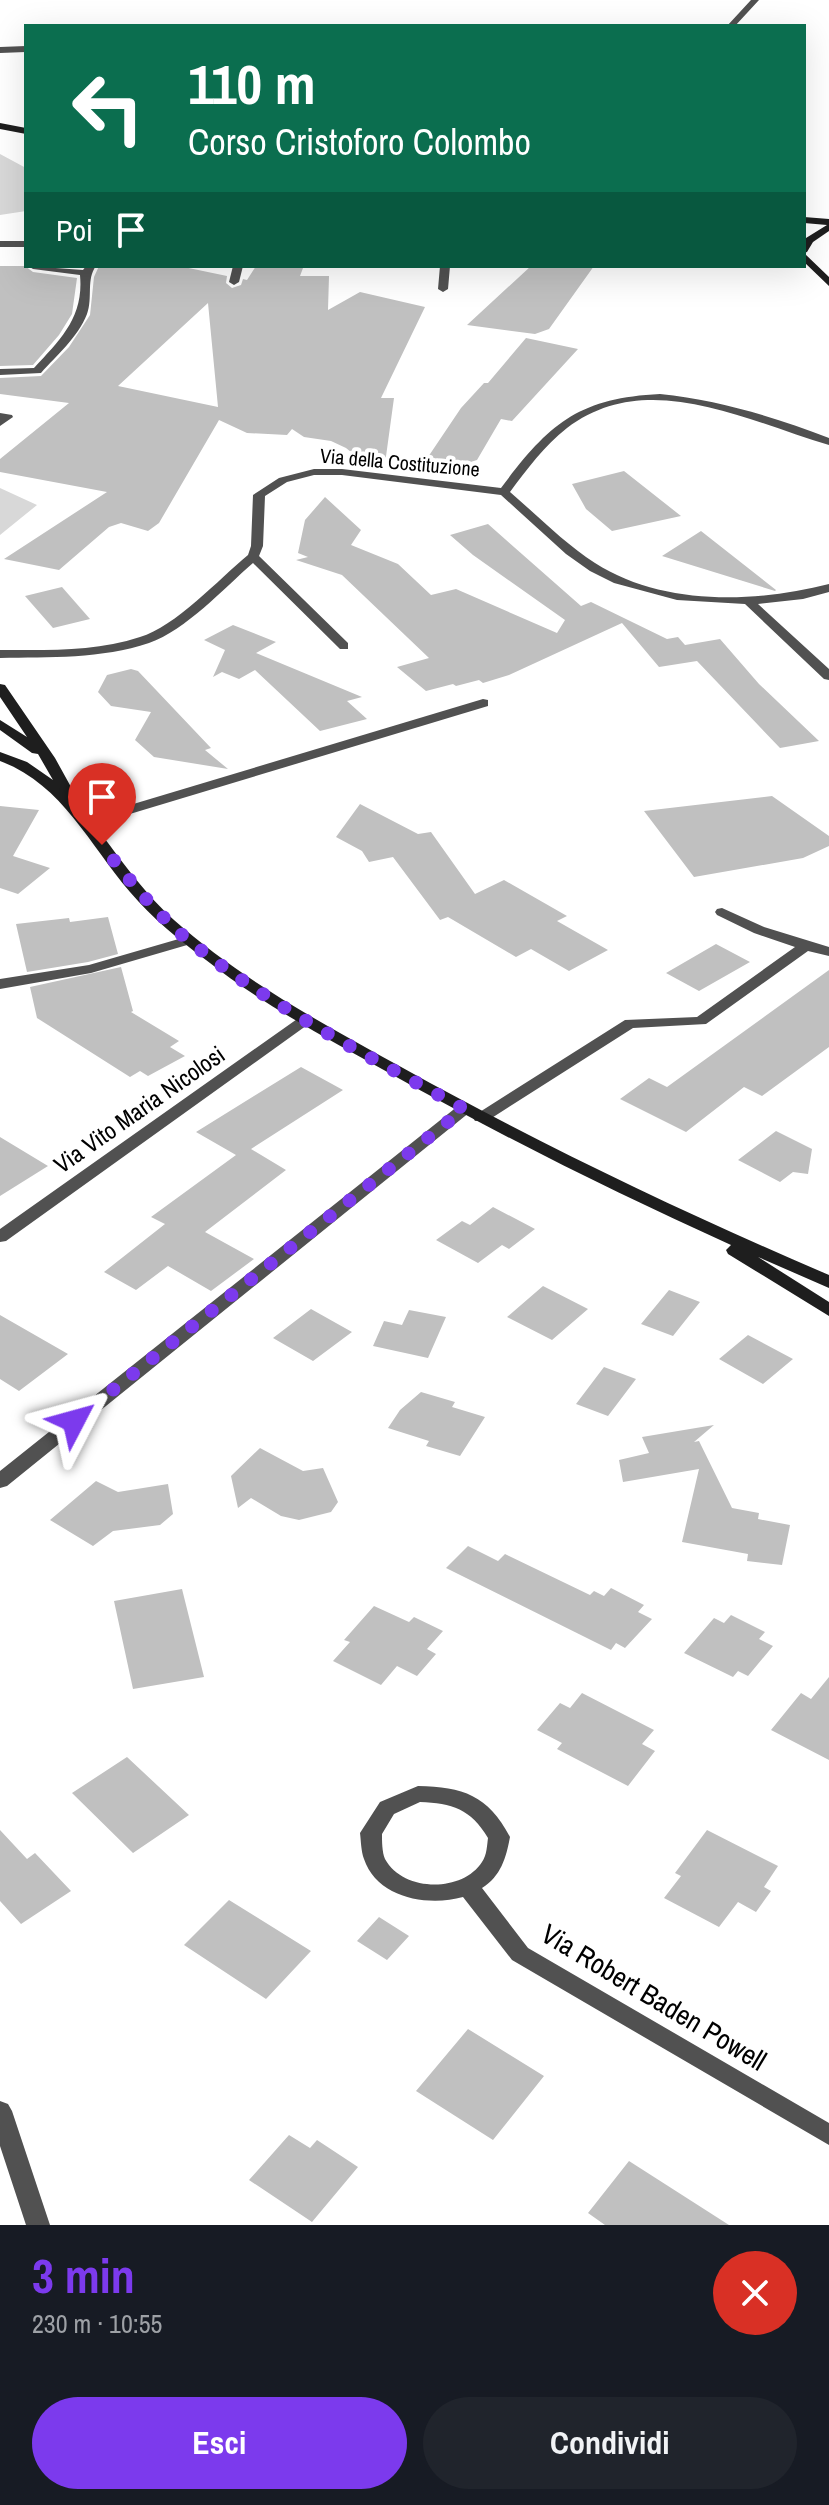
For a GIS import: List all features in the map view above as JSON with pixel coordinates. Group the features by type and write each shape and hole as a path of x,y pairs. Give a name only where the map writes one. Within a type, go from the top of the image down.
{"main road":[{"path":"0,126 24,131"},
{"path":"806,220 828,224"},
{"path":"806,248 809,240 828,224"},
{"path":"806,255 829,283"},
{"path":"0,688 48,758 82,819"},
{"path":"0,724 48,758"},
{"path":"0,756 34,769 82,819 136,890 189,940 305,1020 473,1114 692,1223 829,1282"},
{"path":"692,1223 829,1310"}],"street":[{"path":"733,24 755,0"},
{"path":"0,50 24,49"},
{"path":"0,244 24,244"},
{"path":"0,372 37,371 83,319 88,301 88,270 60,268"},
{"path":"234,282 238,268"},
{"path":"443,289 445,268"},
{"name":"Via della Costituzione","path":"504,492 566,423 606,404 630,400 693,399 728,406 829,442"},
{"path":"0,416 8,417 0,423"},
{"name":"Via della Costituzione","path":"253,557 257,546 259,495 283,480 342,472 504,492 594,568 620,580 698,598 750,603 829,588"},
{"path":"0,654 79,653 146,640 176,623 253,557 344,646"},
{"path":"750,603 829,676"},
{"path":"82,819 483,703"},
{"path":"722,912 759,930 829,952"},
{"path":"0,984 91,969 189,940"},
{"path":"0,1481 473,1114 630,1023 701,1021 806,946"},
{"name":"Via Vito Maria Nicolosi","path":"0,1237 305,1020"},
{"path":"418,1794 430,1794 454,1795 483,1810 499,1837 493,1866 468,1887 433,1894 398,1885 375,1862 371,1833 387,1808 418,1794"},
{"name":"Via Robert Baden Powell","path":"468,1887 520,1954 829,2135"},
{"path":"0,2111 38,2225"}],"shaded area":[{"path":"0,154 24,167 24,211 0,215"},
{"path":"0,488 37,505 0,535"}],"building":[{"path":"0,266 24,266 33,272 77,278 72,314 59,335 33,365 0,366"},
{"path":"98,268 189,268 227,276 226,283 232,288 241,285 243,279 247,280 255,268 303,268 300,276 329,276 328,310 360,292 425,307 381,398 394,398 384,471 373,470 346,448 331,441 304,437 292,429 287,435 247,433 219,420 159,523 148,531 121,523 109,527 59,570 4,559 107,492 0,472 0,459 69,403 0,394 0,378 41,376 69,347 90,315 94,277","holes":["208,303 218,407 118,386"]},
{"path":"529,268 593,268 549,329 535,334 467,325"},
{"path":"526,338 578,349 512,421 501,419 477,460 461,465 426,460 461,408 484,383 488,383"},
{"path":"624,471 681,516 612,531 586,509 572,484"},
{"path":"325,497 361,530 351,545 398,564 431,595 456,589 557,633 565,620 473,555 450,535 488,524 581,606 591,602 667,639 678,637 685,645 720,639 759,684 819,741 780,748 697,661 659,667 622,623 509,675 483,683 479,680 426,691 397,667 429,658 342,575 296,560 308,557 298,553 305,520"},
{"path":"701,531 776,590 662,556"},
{"path":"62,587 90,619 53,628 25,596"},
{"path":"233,625 276,642 256,653 362,697 347,701 367,719 320,731 255,670 239,679 222,672 213,677 225,650 204,640"},
{"path":"131,669 138,671 211,748 205,750 228,769 154,757 135,740 151,712 111,706 98,692 107,675"},
{"path":"772,796 829,836 829,846 803,858 694,877 644,811"},
{"path":"360,804 418,834 431,832 475,894 504,880 567,916 557,921 608,950 569,971 531,949 516,957 448,917 440,920 393,857 369,862 362,851 336,837"},
{"path":"0,806 39,810 13,856 50,868 18,894 0,888"},
{"path":"108,917 118,954 27,972 16,924"},
{"path":"716,944 750,962 699,991 666,973"},
{"path":"121,967 131,1012 179,1041 170,1047 185,1056 148,1076 140,1071 130,1077 37,1018 30,987"},
{"path":"829,970 829,1047 762,1096 744,1087 686,1132 620,1099 649,1078 667,1087"},
{"path":"301,1067 343,1090 251,1149 286,1170 205,1232 254,1259 211,1291 168,1266 136,1290 104,1272 165,1224 151,1217 236,1155 196,1132"},
{"path":"776,1131 812,1149 808,1174 793,1172 780,1182 738,1160"},
{"path":"0,1137 48,1166 0,1196"},
{"path":"493,1207 535,1229 509,1249 502,1245 478,1263 436,1240 462,1221 470,1225"},
{"path":"543,1286 588,1309 552,1340 507,1317"},
{"path":"669,1290 700,1302 673,1336 641,1324"},
{"path":"311,1309 352,1332 313,1361 273,1338"},
{"path":"409,1310 446,1317 428,1358 373,1346 384,1321 402,1325"},
{"path":"0,1315 68,1354 19,1391 0,1379"},
{"path":"748,1335 793,1359 763,1384 719,1359"},
{"path":"604,1367 636,1379 608,1416 576,1404"},
{"path":"421,1392 455,1402 452,1407 485,1417 460,1456 426,1446 429,1441 388,1428 400,1410"},
{"path":"714,1425 694,1442 699,1441 732,1508 759,1513 758,1519 790,1525 782,1565 747,1561 748,1554 682,1542 699,1469 623,1482 619,1460 649,1453 642,1437"},
{"path":"260,1448 303,1471 323,1468 338,1502 331,1512 299,1520 281,1516 251,1498 238,1508 231,1476"},
{"path":"96,1481 118,1492 168,1484 173,1514 160,1525 113,1531 93,1546 50,1520"},
{"path":"468,1546 498,1561 505,1554 590,1595 594,1591 604,1596 611,1588 644,1605 638,1612 652,1619 625,1648 616,1643 611,1650 446,1568"},
{"path":"182,1589 204,1677 133,1689 114,1601"},
{"path":"374,1606 409,1622 414,1617 443,1631 427,1649 436,1654 417,1676 397,1666 381,1685 333,1661 350,1642 344,1640"},
{"path":"731,1615 765,1632 759,1639 773,1646 748,1676 738,1671 733,1677 684,1653 714,1618 724,1623"},
{"path":"829,1677 829,1760 771,1730 801,1693 811,1699"},
{"path":"582,1693 654,1730 642,1744 655,1751 628,1786 557,1749 562,1743 537,1730 560,1703 570,1708"},
{"path":"127,1757 189,1815 133,1853 72,1793"},
{"path":"0,1830 27,1859 35,1853 71,1891 21,1924 0,1901"},
{"path":"707,1830 778,1866 764,1887 771,1891 756,1912 738,1902 719,1927 664,1898 681,1876 675,1873"},
{"path":"229,1900 311,1951 266,1999 184,1945"},
{"path":"379,1917 409,1936 387,1960 357,1941"},
{"path":"468,2029 544,2076 493,2140 416,2091"},
{"path":"289,2135 310,2148 317,2140 358,2167 312,2222 249,2180"},
{"path":"629,2161 729,2225 605,2225 588,2213"}],"route":[{"path":"74,1421 464,1109 305,1020 189,940 136,890 102,845"}]}
